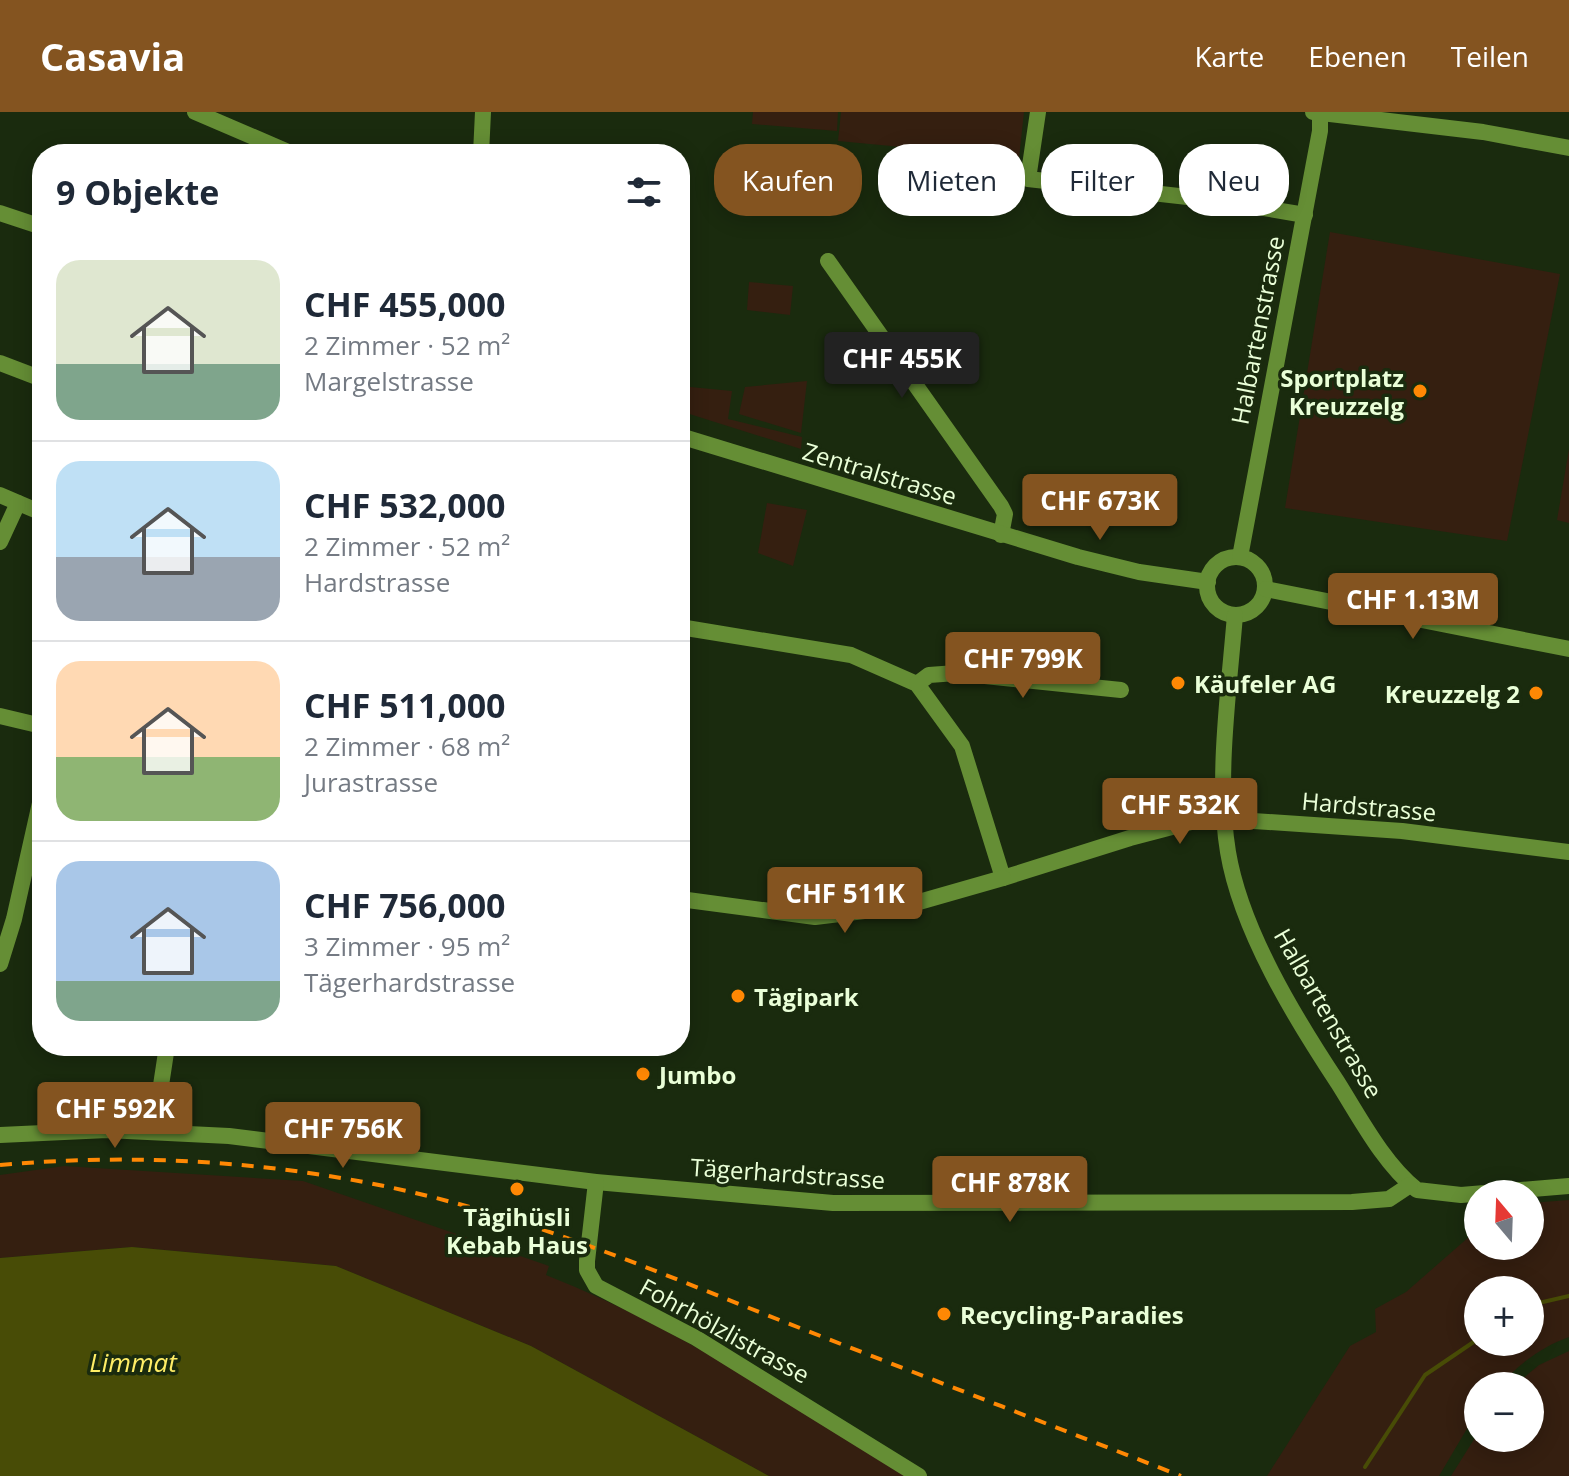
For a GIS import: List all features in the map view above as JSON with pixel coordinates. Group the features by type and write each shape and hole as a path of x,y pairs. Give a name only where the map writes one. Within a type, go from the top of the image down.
{"street":[{"path":"195,112 270,144"},
{"path":"481,144 483,112"},
{"path":"1038,112 1028,179 1223,201 1305,215"},
{"path":"1313,112 1483,132 1569,148"},
{"name":"Halbartenstrasse","path":"1240,557 1305,215 1320,112"},
{"path":"0,213 32,224"},
{"path":"828,261 1001,506 1005,514 1001,535"},
{"path":"0,363 32,375"},
{"name":"Zentralstrasse","path":"690,439 1001,535 1139,572 1208,582"},
{"path":"0,495 32,509"},
{"path":"0,542 18,503"},
{"path":"1240,557 1249,559 1262,572 1266,589 1255,608 1235,615 1214,604 1208,582 1215,566 1240,557"},
{"path":"1266,589 1569,649"},
{"name":"Halbartenstrasse","path":"1235,615 1224,819 1228,853 1246,913 1277,979 1319,1055 1410,1185"},
{"path":"690,629 851,655 917,684 962,746 1003,878"},
{"path":"917,684 929,675 956,673 1121,690"},
{"path":"0,716 32,724"},
{"name":"Hardstrasse","path":"690,900 815,917 905,906 1130,838 1191,822 1224,819 1402,831 1569,852"},
{"path":"0,964 4,934 32,831"},
{"path":"154,1131 165,1056"},
{"name":"Tägerhardstrasse","path":"0,1135 154,1131 229,1136 596,1182 833,1203 1352,1202 1389,1199 1410,1185"},
{"name":"Fohrhölzlistrasse","path":"596,1182 587,1261 587,1270 596,1286 762,1377 919,1476"},
{"path":"1410,1185 1431,1194 1461,1195 1569,1186"}],"shaded area":[{"path":"753,112 838,112 837,131 752,124"},
{"path":"841,112 1024,112 1021,144 878,145 838,141"},
{"name":"Sportplatz Kreuzzelg","path":"1330,232 1560,274 1507,541 1285,508"},
{"path":"749,282 793,286 790,315 747,310"},
{"path":"807,381 801,433 739,414 745,387"},
{"path":"690,387 732,391 728,419 802,437 801,449 690,414"},
{"path":"1569,449 1569,523 1557,520"},
{"path":"767,503 807,510 793,566 758,553"},
{"path":"64,1166 303,1181 549,1266 546,1275 594,1295 687,1342 908,1476 769,1476 531,1346 336,1266 132,1247 0,1258 0,1175"},
{"path":"1569,1200 1569,1337 1544,1349 1544,1276 1464,1276 1464,1356 1533,1356 1512,1372 1464,1372 1464,1434 1439,1476 1267,1476 1350,1346 1376,1332 1375,1309 1406,1292 1464,1241 1464,1260 1544,1260 1544,1202"},
{"path":"1569,1351 1569,1476 1451,1476 1466,1452 1544,1452 1544,1372 1531,1372"}],"water":[{"name":"Limmat","path":"132,1247 336,1266 531,1346 769,1476 0,1476 0,1258"}],"waterway":[{"path":"1544,1302 1569,1296"},
{"path":"1365,1467 1425,1375 1464,1349"}],"railway":[{"path":"0,1165 119,1160 238,1165 357,1181 473,1208 629,1261 1181,1476"}],"place":[{"name":"Sportplatz Kreuzzelg","path":"1420,391"},
{"name":"Käufeler AG","path":"1178,683"},
{"name":"Kreuzzelg 2","path":"1536,693"},
{"name":"Tägipark","path":"738,996"},
{"name":"Jumbo","path":"643,1074"},
{"name":"Tägihüsli Kebab Haus","path":"517,1189"},
{"name":"Recycling-Paradies","path":"944,1314"}]}
